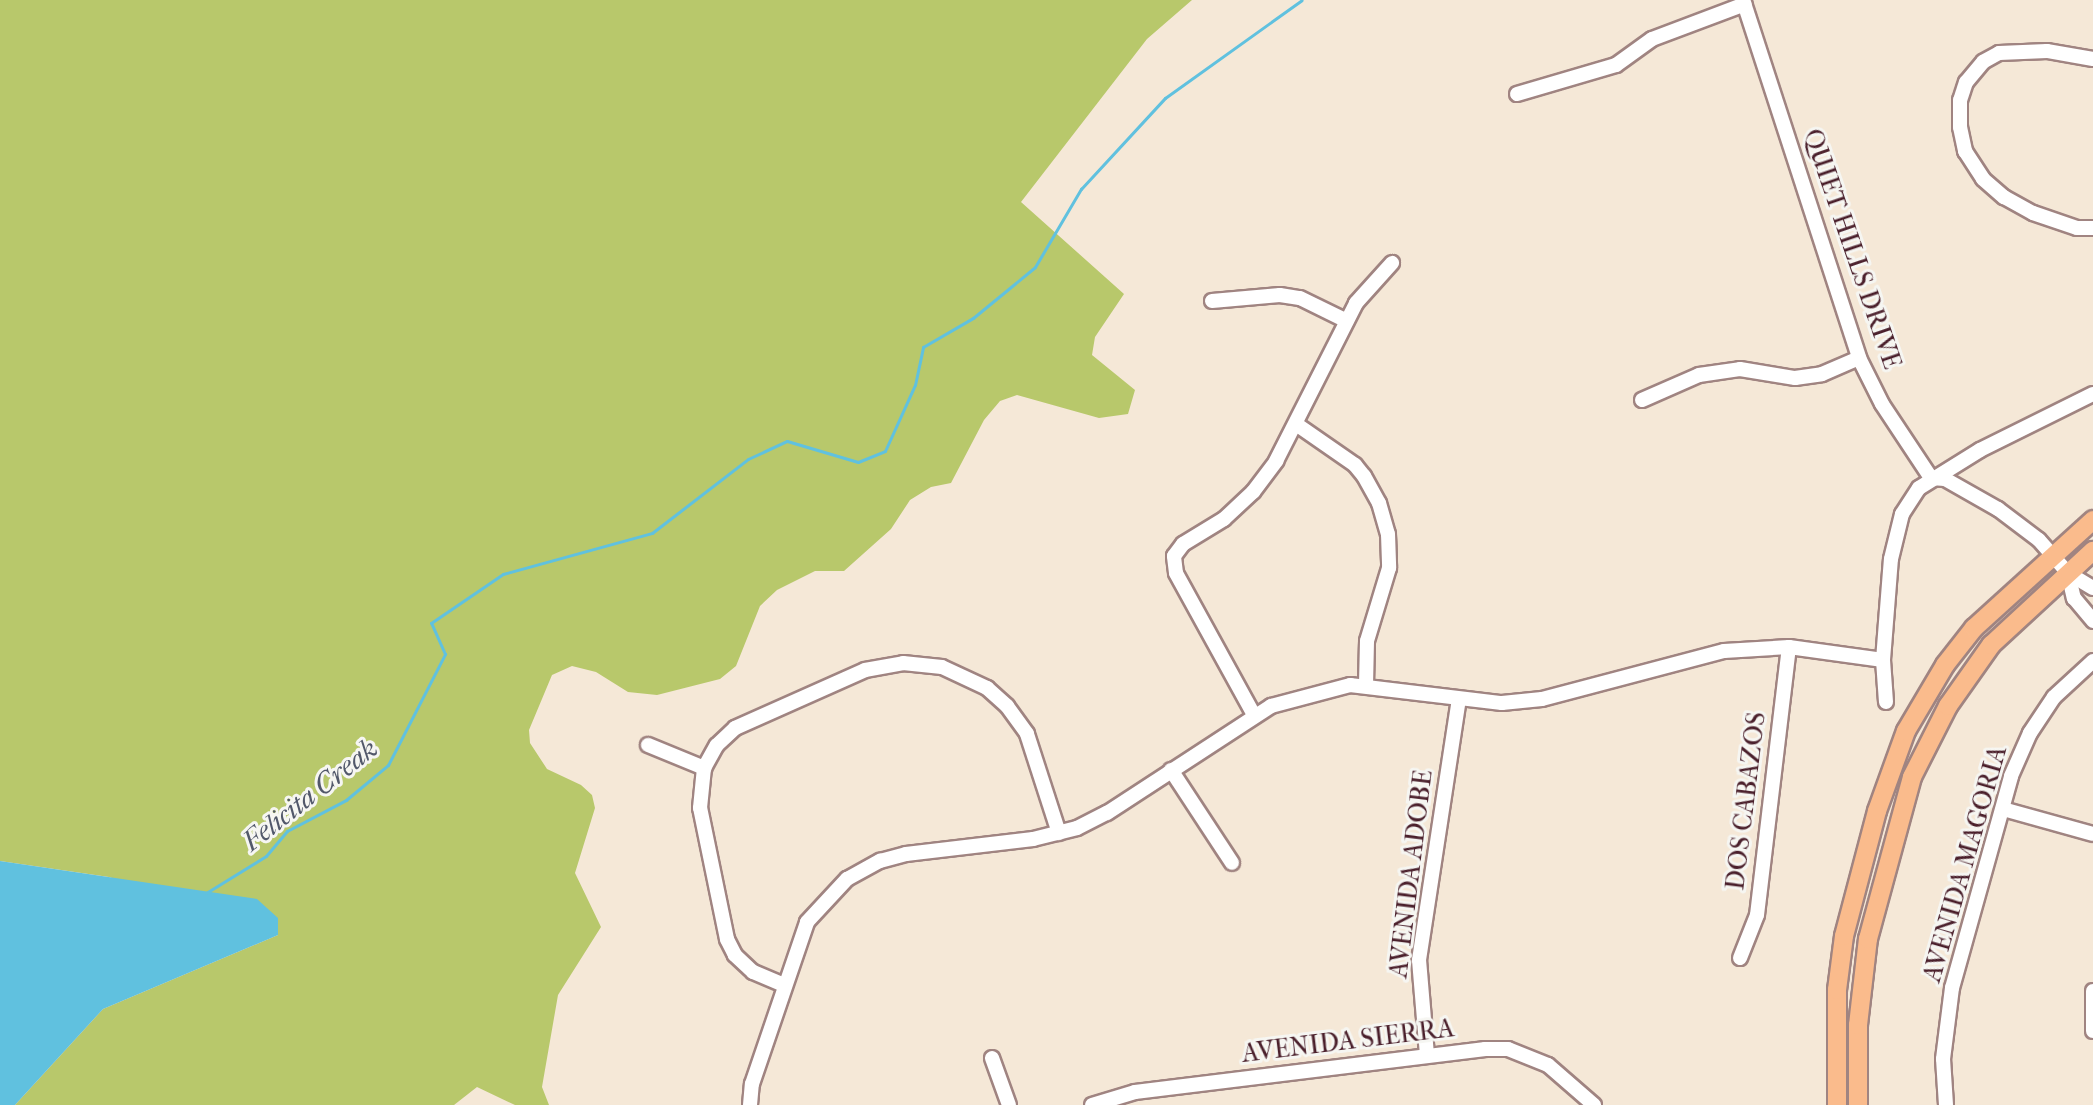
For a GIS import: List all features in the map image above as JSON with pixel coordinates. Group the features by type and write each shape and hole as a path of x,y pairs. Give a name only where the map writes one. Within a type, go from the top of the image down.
{"main road":[{"path":"1837,1105 1837,990 1844,936 1893,764 1906,731 1945,665 1985,617 2093,520"},
{"path":"1858,1105 1858,1025 1868,939 1912,777 1928,742 1967,676 2007,628 2093,551"}],"street":[{"path":"1517,94 1616,65 1652,39 1744,2"},
{"name":"QUIET HILLS DRIVE","path":"1744,2 1859,358 1882,404 1931,478"},
{"path":"2093,59 2047,51 1999,53 1983,62 1966,82 1960,100 1960,127 1965,151 1977,170 2004,197 2033,213 2077,228 2093,228"},
{"path":"1254,715 1176,573 1174,556 1183,544 1224,519 1253,492 1276,461 1347,321 1372,281 1392,263"},
{"path":"1212,301 1280,295 1300,298 1347,321"},
{"path":"1642,400 1699,375 1740,369 1795,378 1822,374 1859,358"},
{"path":"1886,702 1883,660 1891,559 1902,514 1919,488 1931,478 2093,394"},
{"path":"1296,424 1355,465 1379,503 1388,534 1389,568 1367,641 1366,686"},
{"path":"1931,478 1945,479 1998,509 2053,555 2068,573 2093,588"},
{"path":"2068,573 2074,598 2093,621"},
{"path":"750,1105 752,1084 784,985 815,911 847,879 880,861 1059,833 1107,813 1254,715 1295,697 1350,685 1502,703 1542,699 1724,651 1789,647 1883,660"},
{"name":"DOS CABAZOS","path":"1740,958 1757,915 1789,647"},
{"name":"AVENIDA MAGORIA","path":"1946,1105 1943,1059 1952,988 2011,776 2030,733 2054,697 2093,661"},
{"path":"784,985 753,972 735,955 727,939 700,808 704,768 717,745 735,728 865,670 903,663 942,667 987,688 1007,706 1027,734 1059,833"},
{"name":"AVENIDA ADOBE","path":"1427,1055 1419,960 1459,699"},
{"path":"648,745 704,768"},
{"path":"1171,770 1232,863"},
{"path":"2003,809 2093,834"},
{"path":"2093,991 2093,1031"},
{"name":"AVENIDA SIERRA","path":"1092,1105 1485,1049 1523,1053 1561,1073 1594,1105"},
{"path":"992,1058 1009,1105"}],"green space":[{"path":"0,0 1192,0 1147,39 1021,202 1124,294 1095,337 1092,355 1135,390 1128,414 1099,418 1017,395 1000,401 984,420 951,483 931,487 910,500 891,529 844,571 815,571 777,590 760,606 736,666 720,679 657,695 628,692 596,672 572,666 552,675 529,730 530,743 547,769 581,785 592,795 595,808 575,873 601,927 558,995 542,1087 549,1105 515,1105 477,1087 454,1105 15,1105 103,1009 278,935 109,877 0,861"}],"water":[{"path":"0,861 257,899 278,918 278,935 103,1009 15,1105 0,1105"}],"waterway":[{"name":"Felicita Creak","path":"206,893 266,856 287,831 346,800 388,765 445,654 431,623 503,574 652,533 748,459 787,441 858,462 885,451 915,385 923,347 973,318 1035,267 1081,189 1165,98 1302,0"}]}
